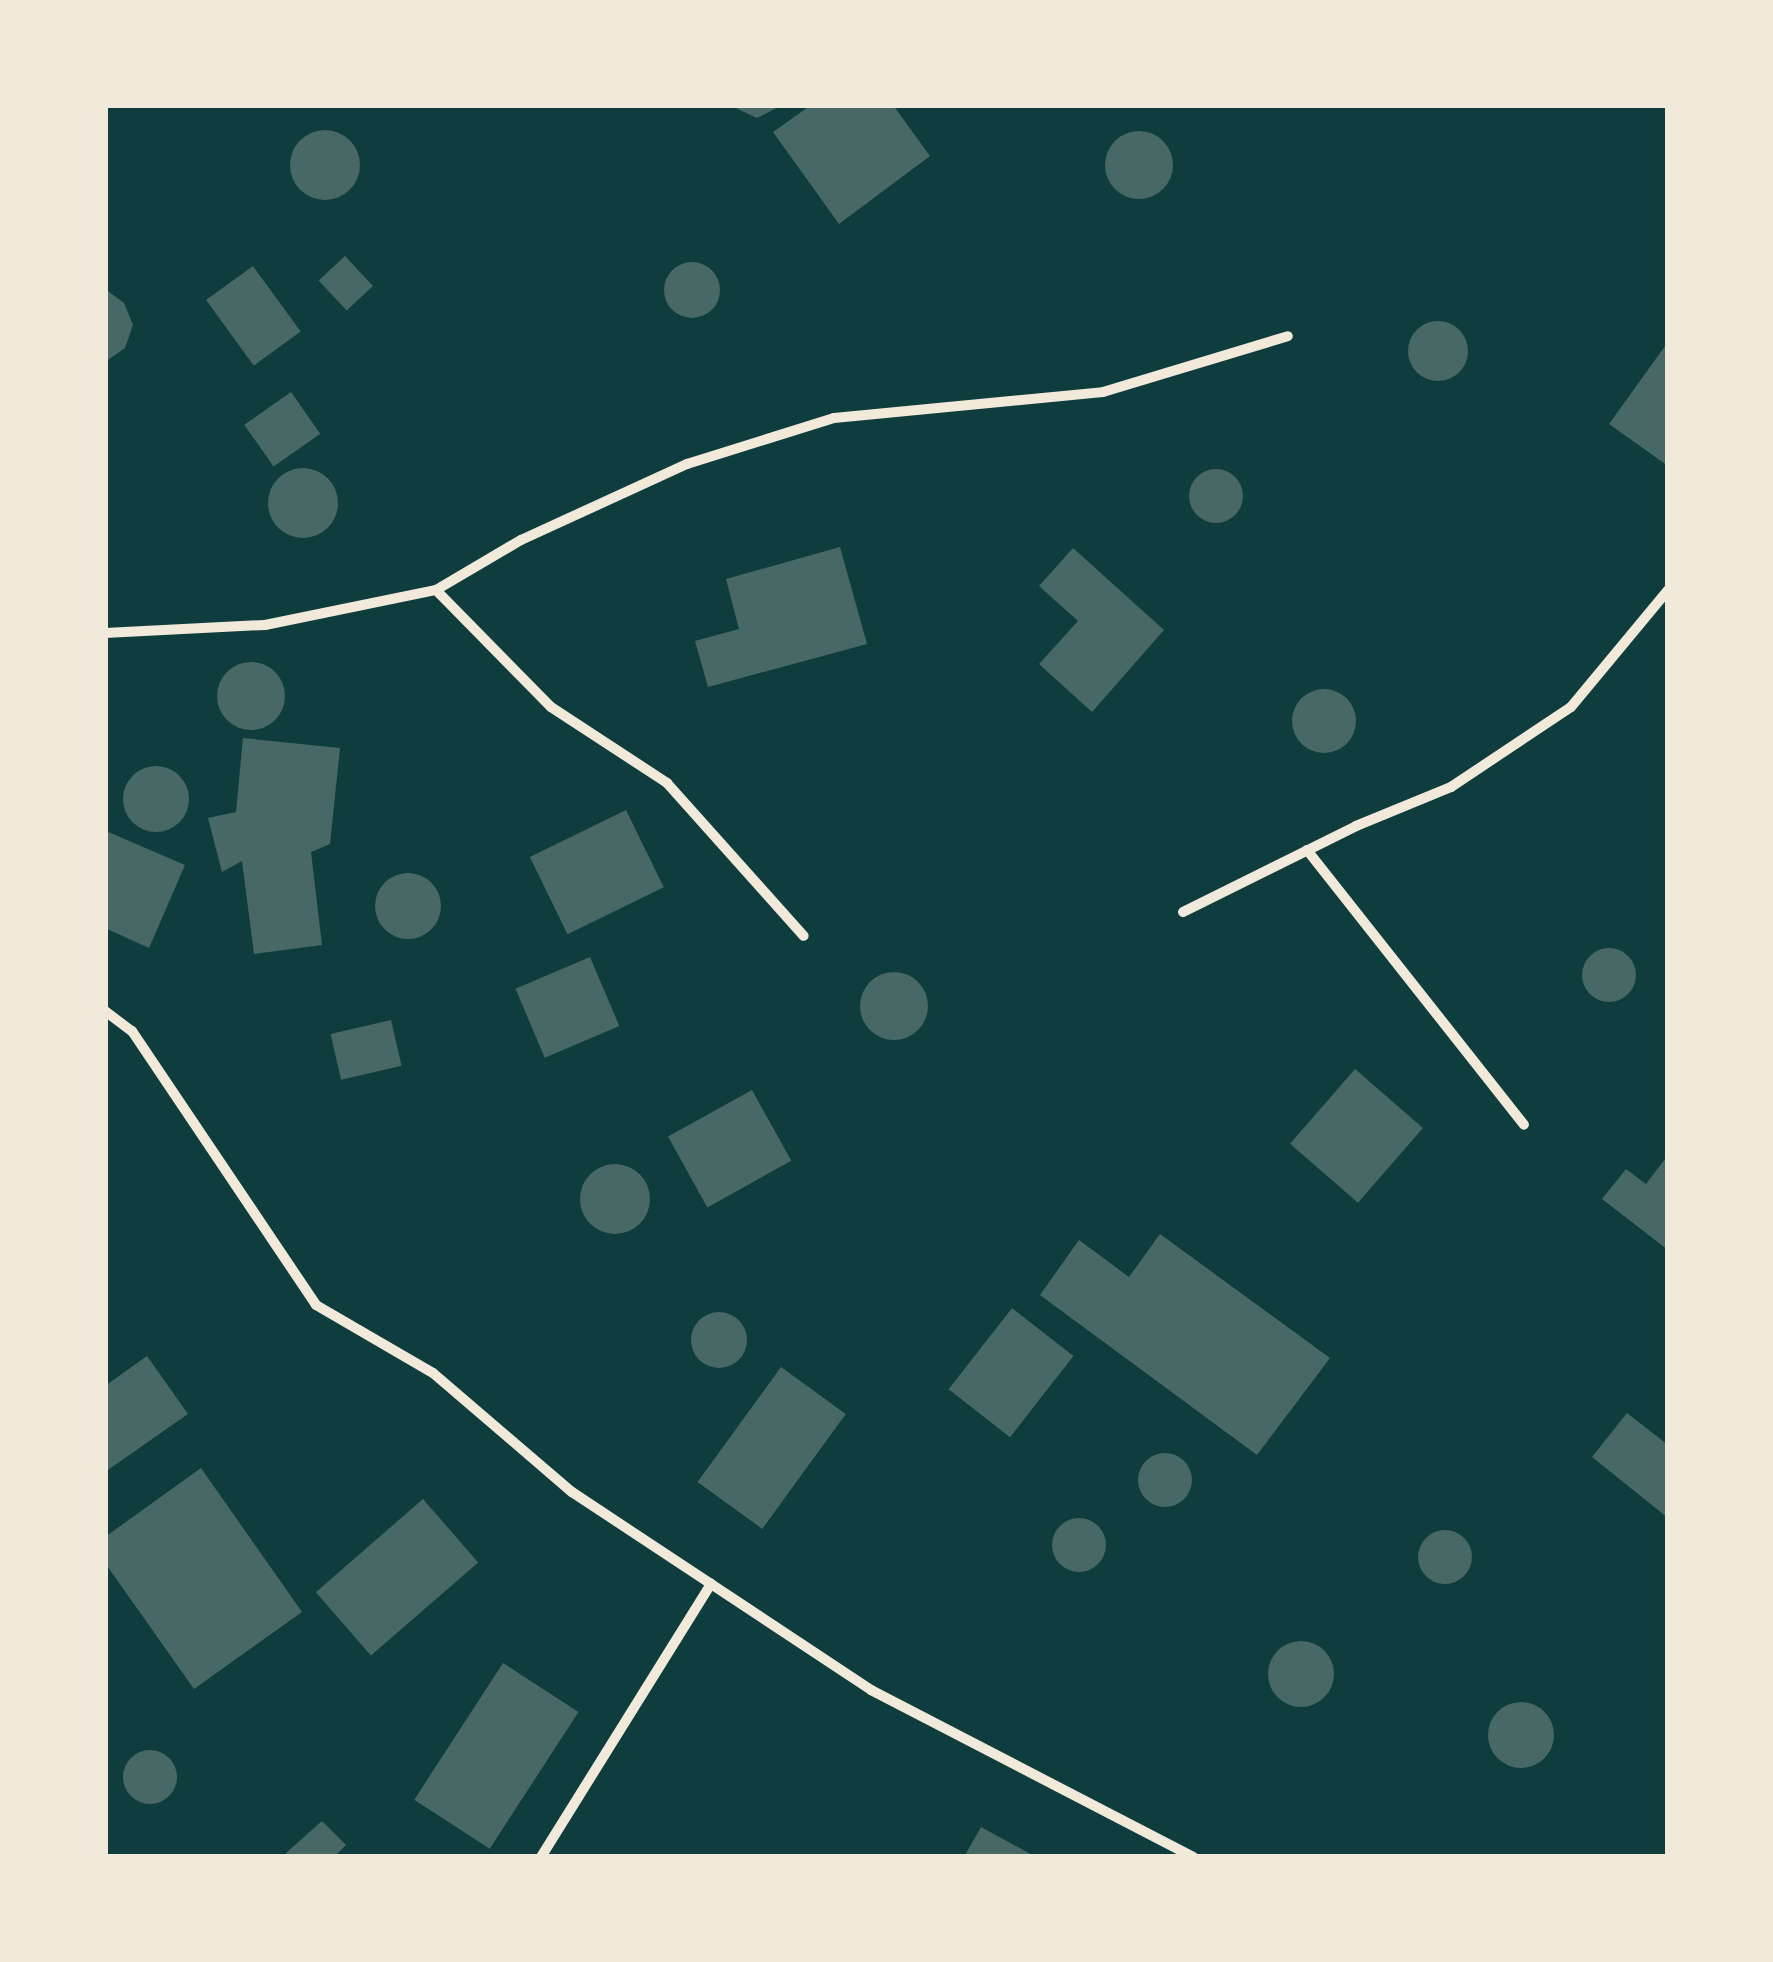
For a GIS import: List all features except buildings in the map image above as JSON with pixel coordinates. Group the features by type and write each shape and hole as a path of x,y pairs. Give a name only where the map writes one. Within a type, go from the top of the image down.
{"street":[{"path":"105,633 265,625 436,590 520,540 686,464 834,418 1103,392 1288,336"},
{"path":"436,590 552,707 667,782 804,936"},
{"path":"1183,912 1307,850 1451,786 1571,706 1668,590"},
{"path":"1307,850 1524,1125"},
{"path":"105,1011 132,1031 316,1305 432,1373 572,1492 871,1690 1193,1857"},
{"path":"541,1857 711,1584"}]}
